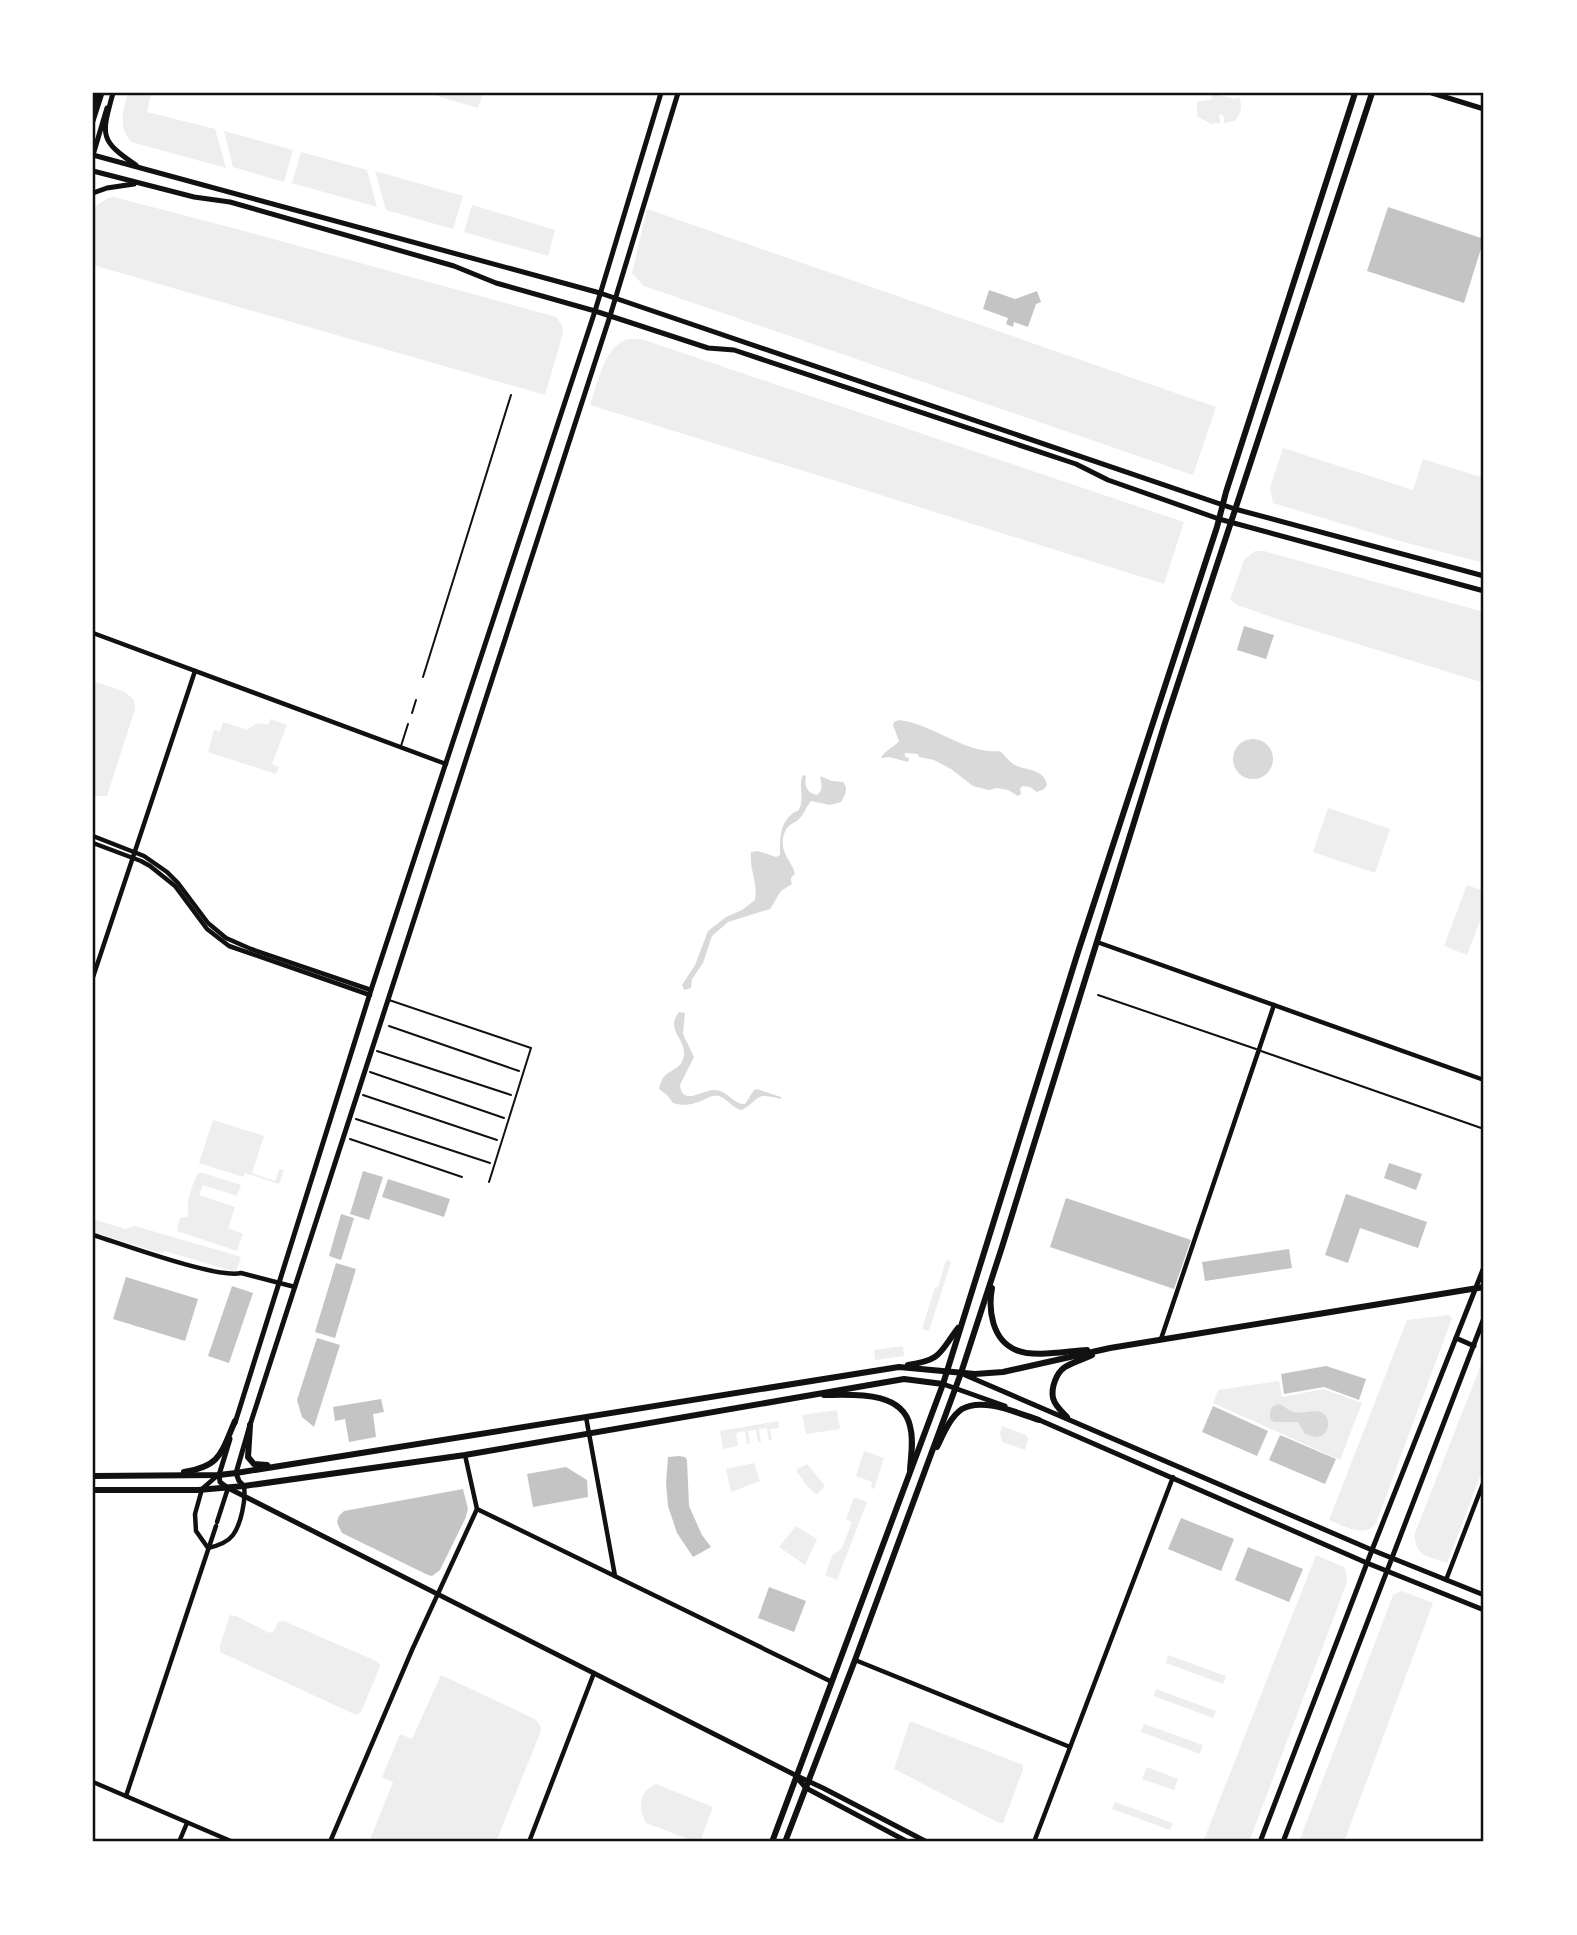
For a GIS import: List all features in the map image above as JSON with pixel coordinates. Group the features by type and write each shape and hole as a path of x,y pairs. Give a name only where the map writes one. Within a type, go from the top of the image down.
{"main road":[{"path":"93,106 100,93"},
{"path":"93,121 100,93"},
{"path":"112,93 93,155 600,293 1235,509 1484,576"},
{"path":"112,93 104,128 106,138 110,146 141,169"},
{"path":"661,93 595,311 370,992 219,1475 220,1482 228,1488 797,1776 807,1785 908,1842"},
{"path":"244,1486 236,1473 250,1425 616,298 678,93"},
{"path":"772,1842 943,1384 1078,952 1355,93"},
{"path":"785,1842 961,1373 1164,726 1372,93"},
{"path":"1432,93 1484,109"},
{"path":"93,171 194,197 230,202 454,266 496,283 595,311 708,348 734,350 1076,464 1108,480 1219,519 1484,591"},
{"path":"93,193 107,187 139,183"},
{"path":"1002,1247 990,1308 997,1332 1005,1343 1028,1353 1110,1348"},
{"path":"1261,1842 1484,1267"},
{"path":"900,1367 975,1374 1003,1372 1110,1348 1484,1287"},
{"path":"1283,1842 1484,1318"},
{"path":"93,1476 236,1473 929,1362 936,1357 960,1325"},
{"path":"1456,1338 1474,1346"},
{"path":"1067,1417 1053,1399 1058,1374 1066,1366 1110,1348"},
{"path":"943,1384 961,1373"},
{"path":"961,1373 1372,1550 1484,1595"},
{"path":"93,1490 244,1486 465,1455 904,1379 955,1387 1039,1420 1387,1572 1484,1611"},
{"path":"803,1396 868,1396 897,1405 910,1425 912,1441 909,1478"},
{"path":"920,1484 943,1436 961,1410 972,1405 988,1405 1039,1420"},
{"path":"164,1476 210,1465 219,1455 235,1421"},
{"path":"250,1425 247,1452 250,1462 260,1465 300,1463"},
{"path":"807,1785 833,1793 926,1842"}],"street":[{"path":"93,633 446,764"},
{"path":"93,977 195,671"},
{"path":"93,836 133,854"},
{"path":"93,843 150,860 173,877 208,923 226,938 370,992"},
{"path":"1097,942 1484,1080"},
{"path":"1161,1339 1274,1005"},
{"path":"93,1235 208,1270 233,1275 241,1273 295,1287"},
{"path":"586,1417 616,1577"},
{"path":"330,1842 437,1594 477,1509 465,1455"},
{"path":"208,1548 196,1531 194,1523 202,1489 219,1475"},
{"path":"1034,1842 1173,1477"},
{"path":"1446,1580 1484,1481"},
{"path":"208,1548 232,1536 245,1497 244,1486"},
{"path":"125,1796 228,1488"},
{"path":"477,1509 833,1682"},
{"path":"855,1660 1070,1747"},
{"path":"529,1842 594,1674"},
{"path":"93,1782 233,1842"},
{"path":"179,1842 187,1823"}],"lane":[{"path":"423,677 510,395"},
{"path":"412,713 416,700"},
{"path":"401,748 408,724"},
{"path":"1098,995 1484,1129"},
{"path":"388,999 531,1048 489,1182"}],"path":[{"path":"380,1023 523,1073"},
{"path":"372,1049 516,1096"},
{"path":"365,1070 509,1119"},
{"path":"358,1093 502,1141"},
{"path":"350,1117 494,1164"},
{"path":"344,1137 462,1177"}],"shaded area":[{"path":"128,93 151,93 147,112 215,129 226,168 131,142 123,124"},
{"path":"427,93 483,93 478,108"},
{"path":"1211,93 1235,99 1239,97 1241,110 1234,121 1224,123 1224,116 1219,114 1220,123 1211,124 1197,116 1197,102 1212,99"},
{"path":"224,131 293,150 284,182 233,167"},
{"path":"301,152 367,170 377,207 292,183"},
{"path":"375,171 463,196 453,229 386,210"},
{"path":"114,197 556,317 562,325 563,333 545,395 93,265 93,208"},
{"path":"472,205 555,230 548,256 464,232"},
{"path":"647,209 1216,407 1193,475 644,286 632,273"},
{"path":"628,339 641,339 1184,522 1164,584 590,405 607,358 620,343"},
{"path":"1283,448 1413,490 1423,459 1484,478 1484,563 1273,503 1270,488"},
{"path":"1255,551 1264,551 1484,612 1484,683 1240,606 1230,600 1244,560"},
{"path":"93,681 125,692 134,700 135,709 107,796 93,796"},
{"path":"270,719 287,725 272,764 279,767 276,774 208,752 214,730 220,732 223,722 247,730 257,724 268,725"},
{"path":"899,720 924,727 974,748 1000,751 1013,764 1038,773 1047,785 1037,792 1023,786 1018,796 1008,790 989,790 973,786 951,769 934,760 919,757 918,754 905,753 905,757 909,758 908,762 889,757 881,758 899,741 893,725"},
{"path":"1253,739 1267,745 1273,759 1267,773 1253,779 1239,773 1233,759 1239,745"},
{"path":"803,775 806,776 807,789 817,795 821,789 820,776 843,782 846,790 841,802 830,805 811,801 798,821 789,825 783,843 795,874 791,878 792,884 781,891 770,909 728,922 712,936 703,963 692,979 691,988 684,990 682,985 695,965 708,931 755,900 751,852 758,851 776,857 780,855 782,828 800,807"},
{"path":"1328,808 1390,829 1375,873 1313,852"},
{"path":"1467,885 1484,891 1484,910 1467,955 1444,946"},
{"path":"679,1012 685,1013 683,1034 694,1057 680,1085 684,1095 693,1096 718,1090 736,1102 745,1104 757,1089 781,1099 762,1096 742,1110 718,1096 691,1104 673,1103 659,1089 663,1078 683,1060 683,1048 674,1024"},
{"path":"213,1120 264,1136 252,1173 275,1181 279,1169 284,1170 279,1184 245,1173 243,1177 199,1163"},
{"path":"198,1173 241,1185 237,1196 203,1185 199,1195 235,1207 228,1228 243,1234 237,1251 177,1231 180,1218 188,1216 189,1197"},
{"path":"93,1219 125,1229 135,1226 241,1257 236,1272 165,1251 160,1253 93,1232"},
{"path":"946,1260 951,1262 929,1331 922,1329 935,1287 938,1287"},
{"path":"1449,1315 1452,1318 1375,1525 1369,1529 1357,1530 1329,1520 1407,1320"},
{"path":"903,1346 904,1356 875,1360 874,1350"},
{"path":"1484,1357 1484,1466 1447,1563 1428,1557 1420,1551 1415,1541 1415,1533"},
{"path":"1279,1381 1282,1397 1324,1389 1362,1403 1340,1460 1213,1403 1218,1390"},
{"path":"1278,1404 1297,1413 1322,1413 1328,1421 1327,1430 1322,1436 1315,1437 1305,1434 1298,1422 1274,1422 1270,1419 1270,1413 1272,1407"},
{"path":"837,1410 840,1429 806,1434 802,1415"},
{"path":"778,1421 779,1428 770,1429 772,1440 769,1441 767,1428 759,1429 761,1442 758,1442 756,1430 748,1431 750,1443 747,1444 745,1431 736,1433 738,1446 723,1449 720,1431"},
{"path":"1002,1426 1026,1435 1028,1439 1025,1450 1002,1442"},
{"path":"864,1451 884,1458 874,1489 871,1488 872,1482 856,1476"},
{"path":"754,1463 760,1481 731,1492 726,1469"},
{"path":"807,1464 825,1486 817,1495 796,1470"},
{"path":"854,1497 867,1502 837,1580 825,1575 832,1556 842,1548 852,1522 846,1519"},
{"path":"796,1526 817,1539 805,1565 779,1547"},
{"path":"1316,1555 1344,1567 1347,1582 1249,1842 1203,1842"},
{"path":"1402,1591 1433,1603 1344,1842 1299,1842 1393,1595"},
{"path":"230,1615 269,1633 274,1631 278,1622 284,1621 376,1661 380,1665 379,1669 361,1712 356,1715 220,1652"},
{"path":"1168,1655 1226,1676 1223,1684 1166,1663"},
{"path":"441,1675 535,1719 540,1725 541,1731 496,1842 369,1842 393,1782 382,1777 400,1734 412,1739"},
{"path":"1156,1689 1216,1711 1213,1718 1154,1696"},
{"path":"910,1721 1023,1765 1003,1823 894,1769"},
{"path":"1144,1724 1203,1745 1200,1754 1141,1732"},
{"path":"1147,1767 1178,1779 1174,1790 1142,1779"},
{"path":"656,1784 713,1807 700,1842 646,1823 641,1801 646,1791"},
{"path":"1115,1802 1173,1823 1170,1830 1112,1809"}],"building":[{"path":"1388,207 1484,239 1464,303 1367,271"},
{"path":"989,290 1015,299 1037,291 1041,302 1036,304 1028,327 1014,322 1013,327 1006,324 1008,318 983,309"},
{"path":"1244,626 1274,635 1266,659 1237,650"},
{"path":"1389,1163 1422,1174 1416,1190 1384,1178"},
{"path":"363,1171 383,1177 369,1220 350,1214"},
{"path":"388,1179 450,1199 444,1217 382,1197"},
{"path":"1346,1194 1427,1222 1418,1248 1360,1228 1348,1263 1325,1255"},
{"path":"1066,1198 1191,1240 1174,1289 1050,1247"},
{"path":"341,1214 354,1218 341,1260 329,1256"},
{"path":"1289,1249 1292,1268 1205,1281 1202,1262"},
{"path":"336,1263 356,1269 335,1338 315,1332"},
{"path":"126,1277 198,1299 185,1341 113,1319"},
{"path":"232,1286 253,1293 229,1363 208,1356"},
{"path":"317,1338 340,1345 314,1427 302,1417 297,1400"},
{"path":"1326,1366 1366,1379 1359,1400 1324,1387 1284,1394 1281,1374"},
{"path":"381,1399 384,1412 373,1414 376,1437 349,1442 345,1419 335,1421 333,1407"},
{"path":"1213,1406 1268,1431 1257,1456 1202,1432"},
{"path":"1280,1435 1336,1459 1325,1484 1269,1460"},
{"path":"679,1456 687,1460 689,1506 702,1535 711,1547 693,1557 677,1533 668,1506 668,1457"},
{"path":"566,1467 587,1480 588,1497 533,1507 527,1474"},
{"path":"463,1489 468,1509 465,1519 440,1570 432,1576 342,1533 337,1522 344,1511"},
{"path":"1181,1518 1234,1539 1221,1571 1168,1549"},
{"path":"1248,1547 1303,1569 1289,1602 1235,1580"},
{"path":"769,1587 806,1601 794,1632 758,1618"}]}
